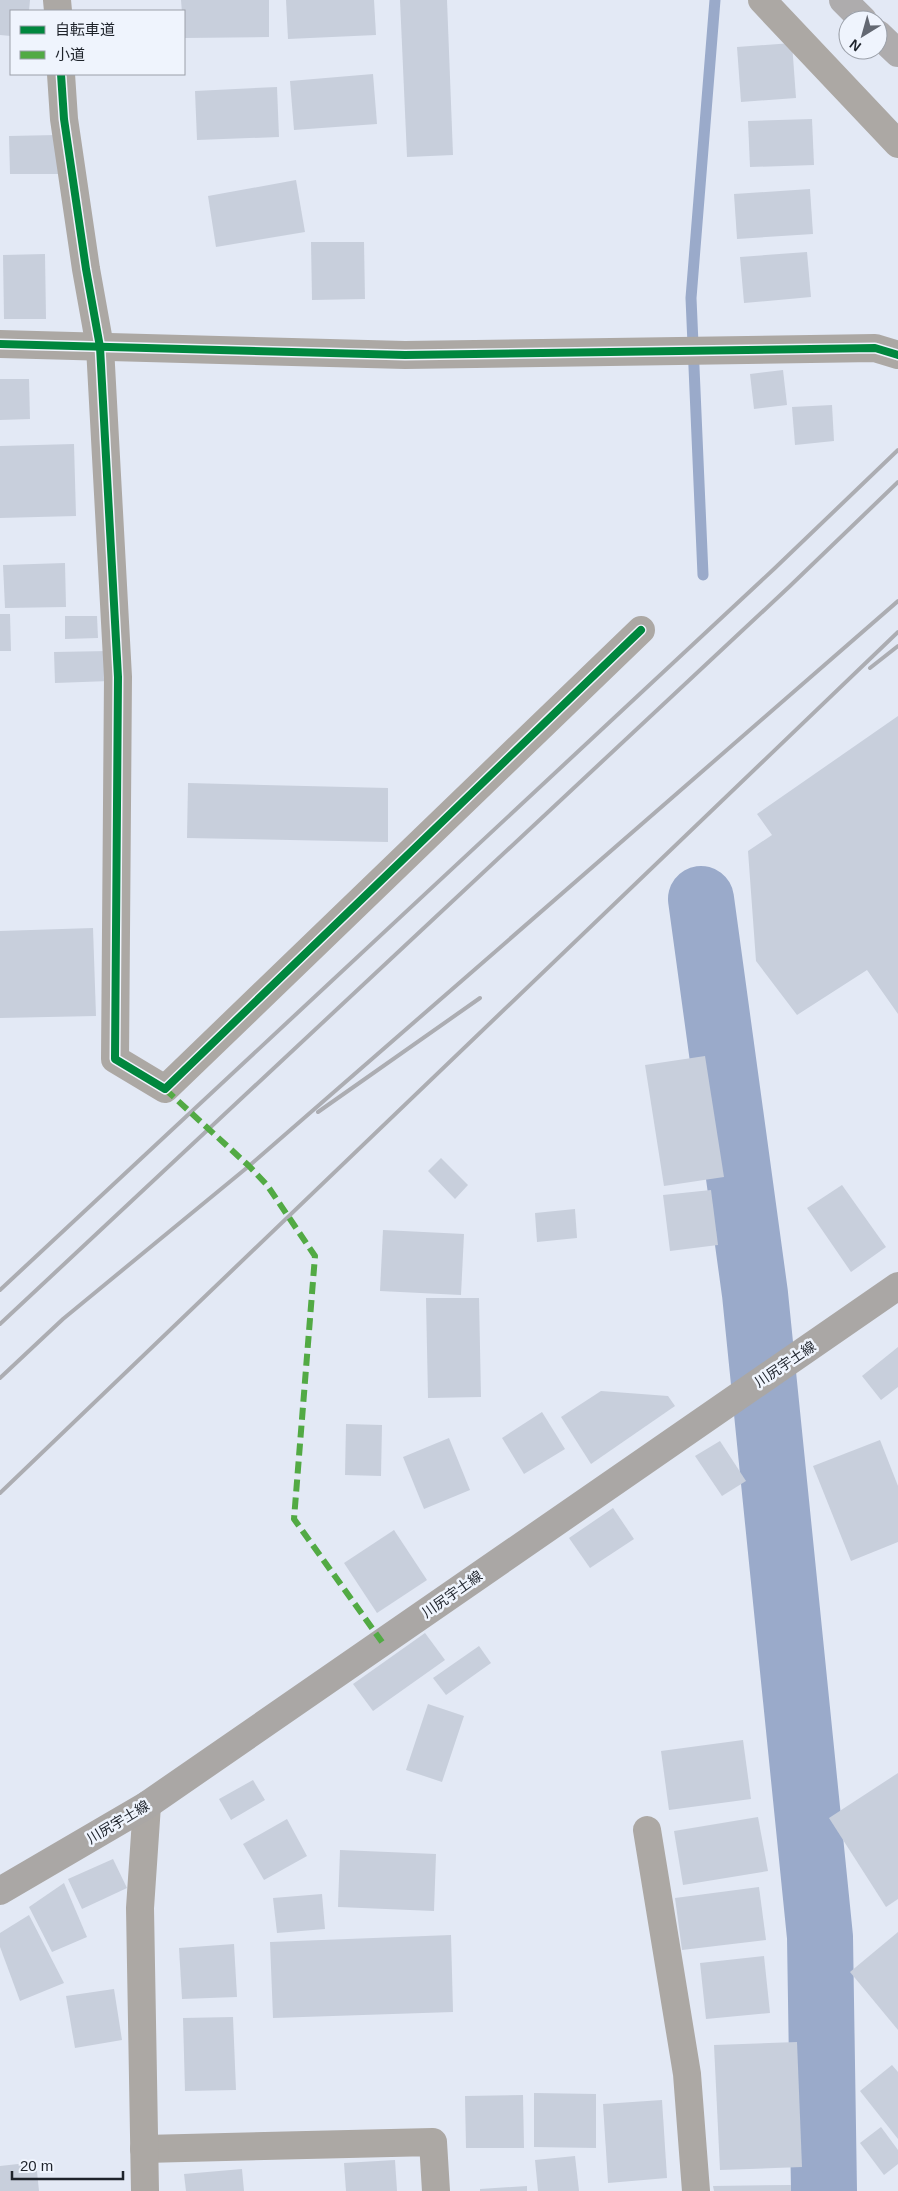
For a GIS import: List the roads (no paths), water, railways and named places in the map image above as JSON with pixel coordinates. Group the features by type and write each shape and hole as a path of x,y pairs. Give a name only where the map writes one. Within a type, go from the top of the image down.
{"highway":[{"path":"842,0 852,10"},
{"path":"888,44 898,53"}],"main road":[{"name":"川尻宇土線","path":"0,1891 147,1805 898,1286"}],"street":[{"path":"762,0 898,144"},
{"path":"62,75 67,138 86,269 100,347 118,677 115,1059 165,1089 642,630"},
{"path":"0,344 405,355 875,348 898,355"},
{"path":"145,2191 140,1908 147,1805"},
{"path":"647,1830 687,2074 696,2191"},
{"path":"144,2149 433,2142 436,2191"}],"waterway":[{"path":"703,575 691,298 715,0"},
{"path":"701,899 755,1294 820,1937 824,2191"}],"railway":[{"path":"0,1290 775,568 898,450"},
{"path":"0,1324 790,586 898,482"},
{"path":"0,1378 63,1319 249,1166 898,601"},
{"path":"0,1493 898,632"},
{"path":"870,668 898,646"},
{"path":"318,1112 480,998"}]}
